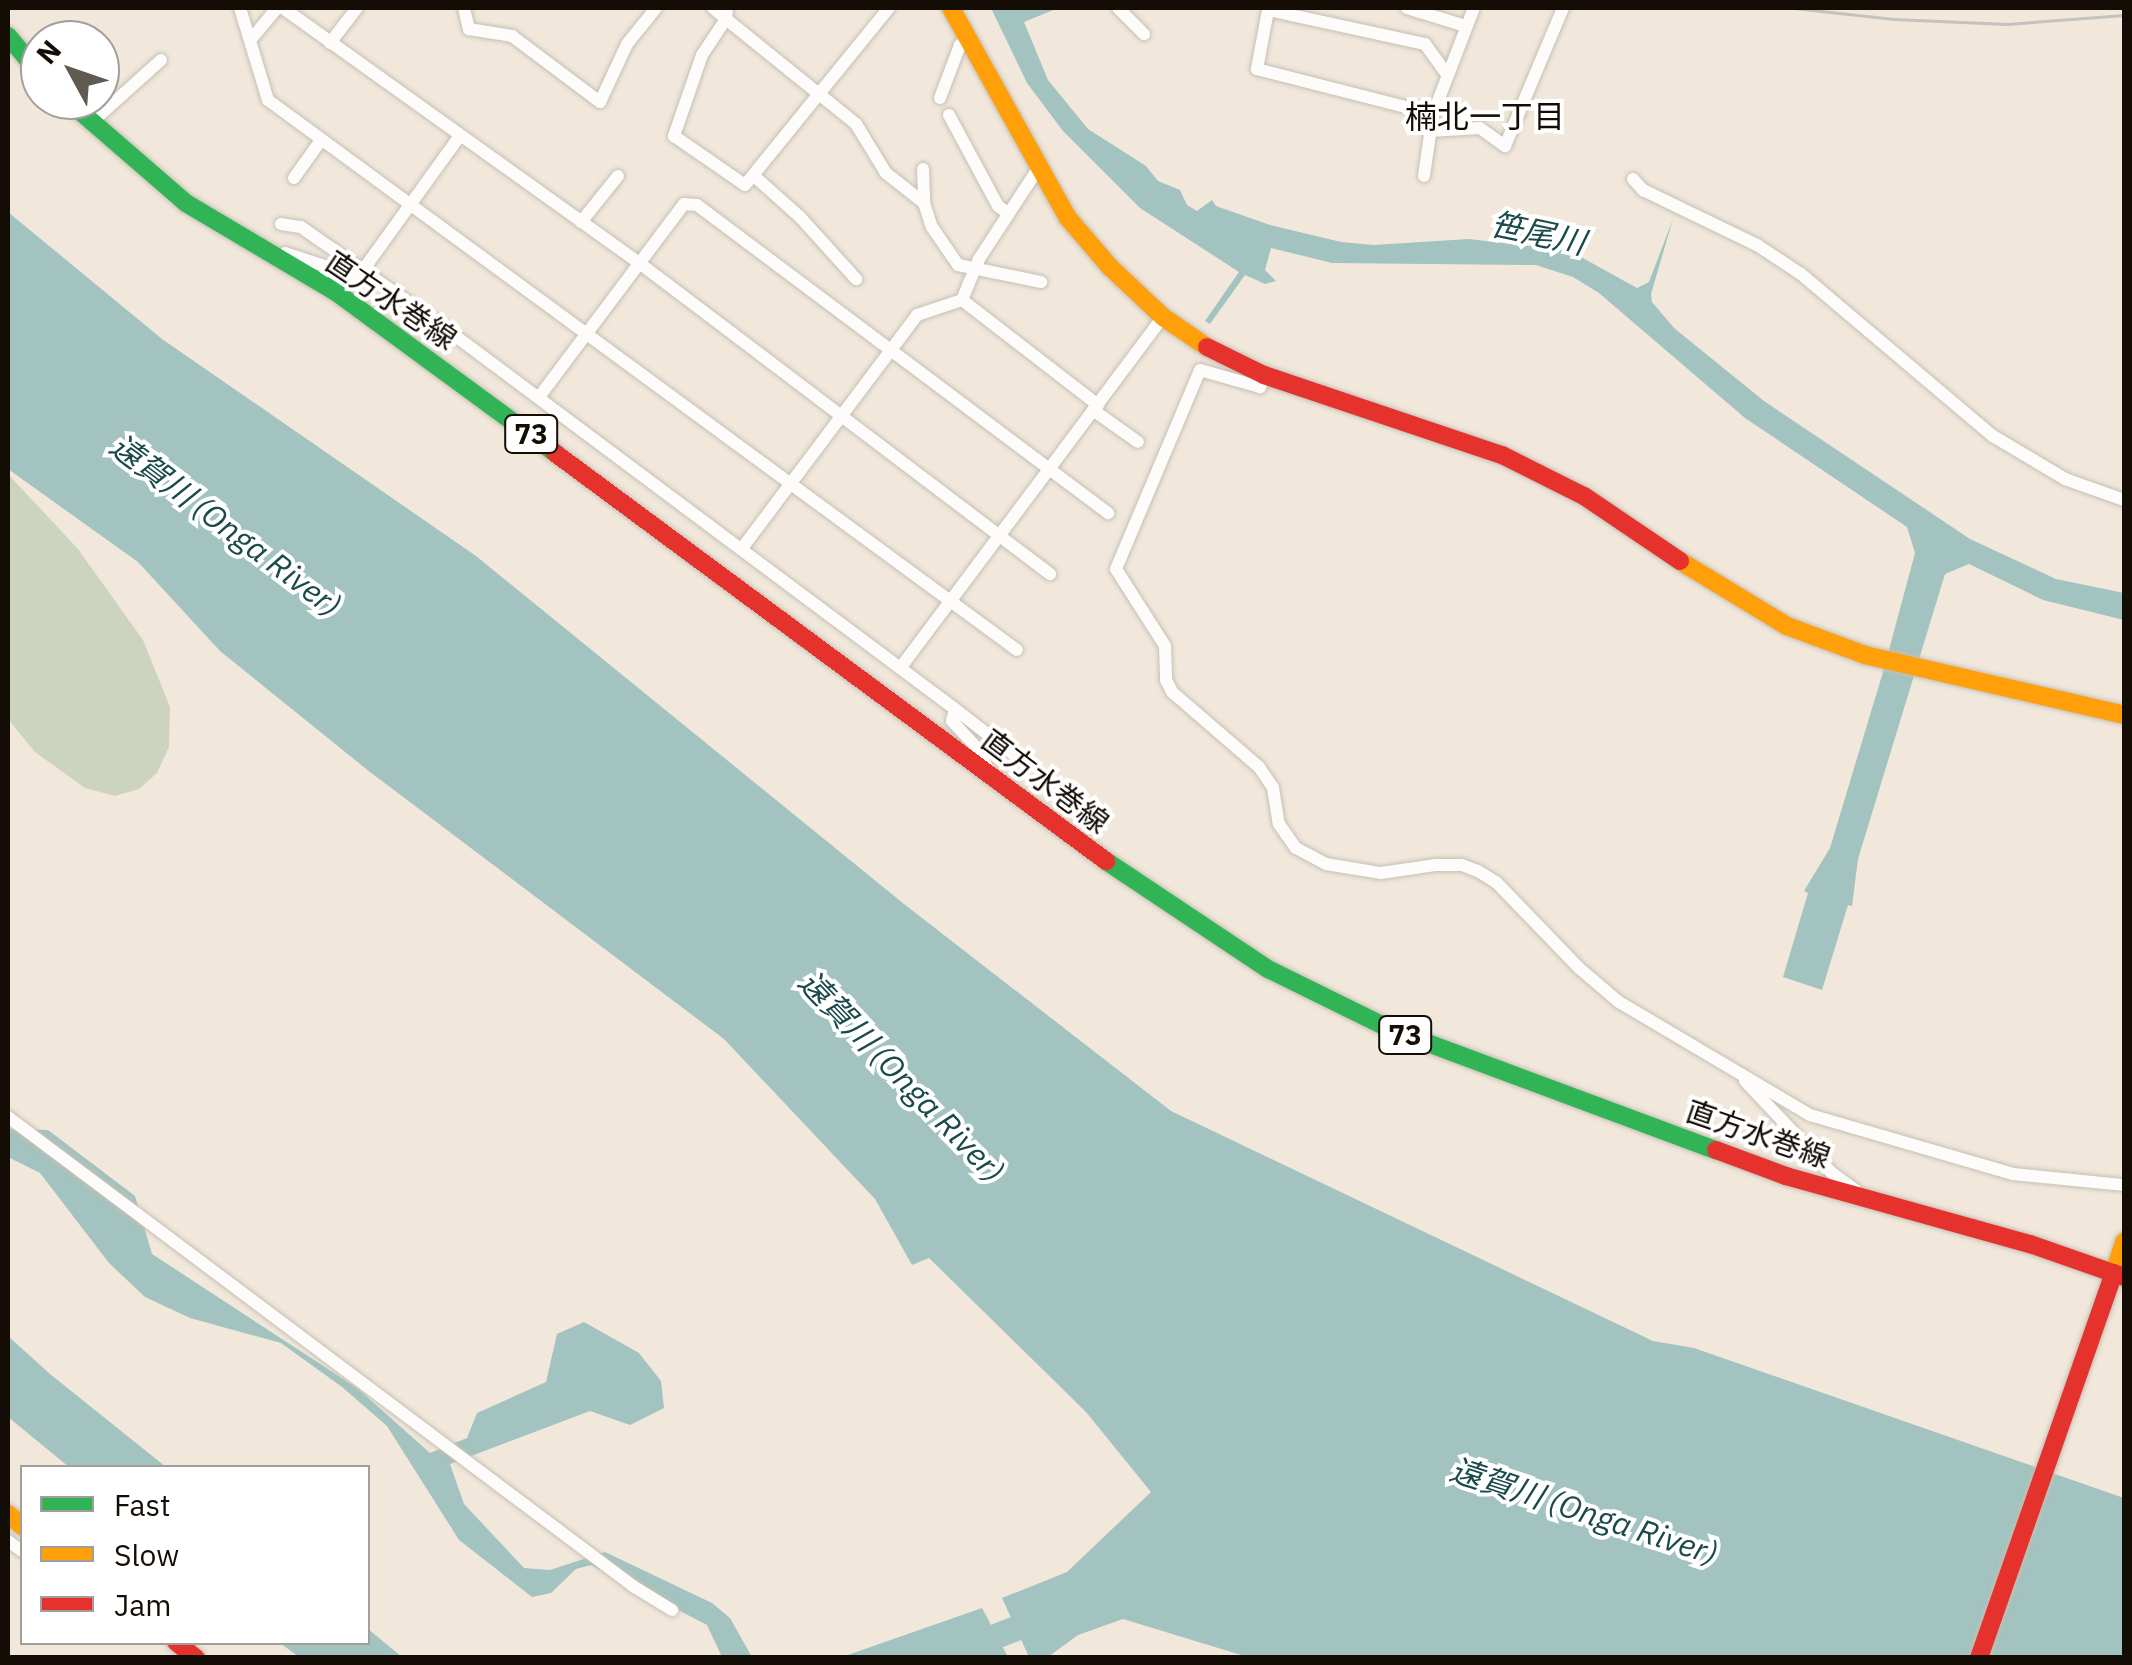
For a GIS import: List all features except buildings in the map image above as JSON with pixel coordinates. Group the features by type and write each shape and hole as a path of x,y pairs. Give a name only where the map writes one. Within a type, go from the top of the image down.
{"main road":[{"path":"951,8 1038,169 1089,242 1163,317 1218,355 1264,375 1502,455 1584,496 1710,582 1786,626 1866,655 2124,715"},
{"name":"直方水巻線","path":"88,120 186,204 336,292 1161,900 1268,969 1390,1029 1786,1176 2116,1279"},
{"path":"1979,1658 2116,1279 2124,1242"}],"street":[{"path":"240,8 268,100 1017,650"},
{"path":"252,38 280,8 642,264 1050,574"},
{"path":"330,43 357,8"},
{"path":"464,8 469,28 512,36 600,102 627,44 656,8"},
{"path":"713,8 726,13 816,94 856,124 886,173 924,203"},
{"path":"726,13 702,56 674,136 744,185 889,8"},
{"path":"1118,8 1144,34"},
{"path":"1407,8 1465,26"},
{"path":"1424,176 1433,114 1474,8"},
{"path":"1430,132 1450,127 1480,128 1504,146 1562,8"},
{"path":"1433,114 1257,69 1268,10 1425,44 1448,74"},
{"path":"940,98 960,45 969,40"},
{"path":"91,123 160,60"},
{"path":"949,114 998,206 1008,213"},
{"path":"249,242 358,277 459,136"},
{"path":"294,178 321,140"},
{"path":"924,169 924,203 946,251 958,265 973,272 1041,282"},
{"path":"962,300 973,272 1038,169"},
{"path":"581,222 618,176"},
{"path":"754,176 800,217 856,279"},
{"path":"1633,180 1643,190 1757,245 1802,274 1993,436 2065,479 2124,500"},
{"path":"539,397 684,204 696,205 1108,513"},
{"path":"280,224 301,228 539,397 1013,754"},
{"path":"742,547 916,315 962,300"},
{"path":"962,300 1138,442"},
{"path":"901,667 1163,317"},
{"path":"1264,375 1260,387 1200,370 1116,568 1139,599 1164,646 1166,680 1172,692 1259,768 1273,788 1278,824 1308,858 1382,873 1449,865 1478,872 1497,883 1579,968 1620,1002 1810,1114 2013,1174 2124,1185"},
{"path":"955,709 952,721 980,752 991,776"},
{"path":"1740,1076 1832,1173 1866,1198"},
{"path":"8,1116 633,1586 672,1610"}],"green space":[{"path":"8,474 78,549 143,640 170,707 169,747 157,773 139,789 115,796 85,788 35,752 8,719"}],"water":[{"path":"991,8 1058,8 1024,22 1048,80 1088,129 1146,166 1158,181 1180,190 1187,205 1197,211 1212,200 1216,206 1270,225 1341,242 1373,245 1469,239 1570,251 1637,288 1649,282 1673,219 1651,294 1652,302 1674,328 1764,401 1970,539 2056,579 2124,593 2124,620 2043,600 1969,564 1945,574 1858,859 1852,906 1848,905 1822,990 1783,977 1808,893 1804,891 1830,848 1883,672 1915,553 1907,527 1745,418 1599,293 1573,277 1536,265 1332,263 1271,248 1265,270 1276,281 1265,284 1245,275 1210,324 1205,321 1239,272 1140,208 1063,131 1027,83"},
{"path":"8,212 162,339 476,556 904,904 1171,1111 1653,1341 1694,1348 2124,1498 2124,1657 1251,1658 1123,1619 1078,1635 1048,1657 1029,1657 1002,1598 1067,1572 1151,1492 1086,1412 929,1258 912,1265 875,1199 724,1039 370,772 220,651 138,562 8,469"},
{"path":"8,1129 48,1130 135,1196 152,1254 357,1388 430,1453 467,1438 477,1413 546,1382 557,1334 584,1322 639,1353 661,1381 664,1408 630,1425 590,1411 450,1464 464,1504 524,1568 550,1570 605,1552 712,1603 730,1618 752,1657 722,1657 707,1625 591,1565 576,1569 551,1593 532,1597 459,1540 387,1426 342,1387 281,1343 190,1318 145,1297 109,1263 40,1173 8,1157"},
{"path":"8,1336 164,1465 67,1465 8,1417"},
{"path":"982,1608 1008,1657 842,1657"},
{"path":"370,1631 402,1657 299,1657 283,1645 370,1645"}],"waterway":[{"name":"遠賀川 (Onga River)","path":"939,1658 1046,1616"}],"tram line":[{"path":"1794,8 1893,19 2007,24 2124,15"}],"traffic: fast":[{"path":"8,36 20,50"},
{"path":"90,120 186,203 336,292 555,453"},
{"path":"1106,861 1268,969 1390,1029 1716,1150"}],"traffic: slow":[{"path":"951,8 1068,218 1110,267 1163,317 1207,347"},
{"path":"1680,561 1787,626 1865,655 2124,715"},
{"path":"2114,1273 2124,1242"},
{"path":"8,1514 20,1524"}],"traffic: jam":[{"path":"1207,347 1264,375 1502,455 1584,496 1680,561"},
{"path":"555,453 1106,861"},
{"path":"1716,1150 1786,1176 2030,1244 2124,1277"},
{"path":"1979,1658 2114,1273"},
{"path":"180,1645 196,1658"}],"district":[{"name":"楠北一丁目","path":"1485,116"}],"water label":[{"name":"笹尾川","path":"1538,233"}]}
